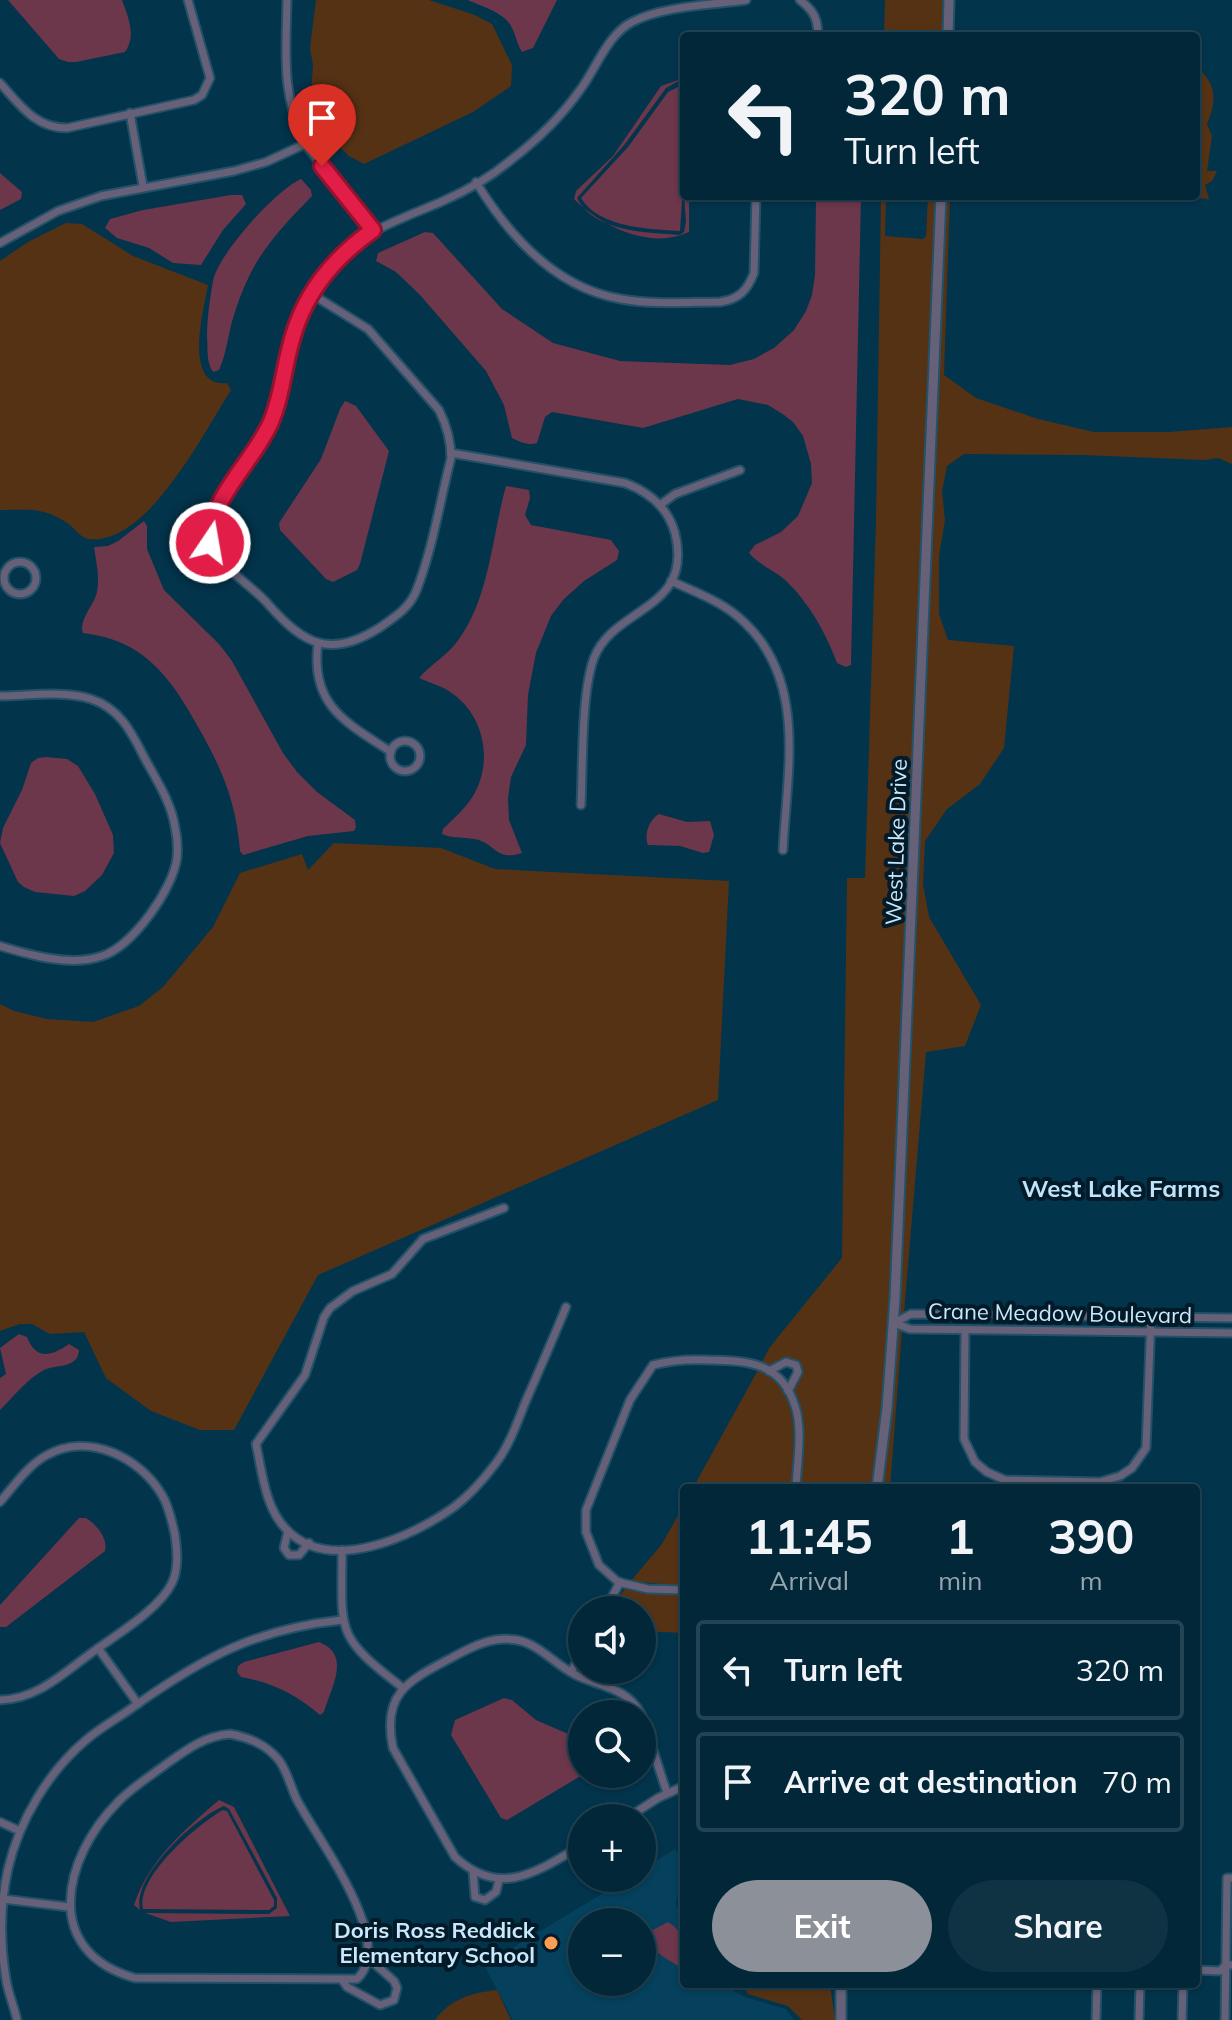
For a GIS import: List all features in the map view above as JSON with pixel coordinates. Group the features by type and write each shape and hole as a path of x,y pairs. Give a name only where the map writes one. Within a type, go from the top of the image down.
{"street":[{"path":"0,83 28,115 55,128 186,104 202,95 208,87 208,66 188,0"},
{"path":"287,0 287,96 294,122 305,144 373,230"},
{"path":"310,293 368,329 439,410 446,423 451,453 421,574 410,602 400,615 363,638 333,644 318,643 284,623 257,590 223,564 210,543 215,510 270,424 296,324 310,293 333,263 373,230 447,200 508,163 551,124 581,89 615,35 628,23 664,12 746,0"},
{"path":"800,0 818,21 818,32"},
{"path":"948,32 949,0"},
{"path":"130,113 143,186"},
{"path":"0,243 58,211 101,196 234,171 266,162 305,144"},
{"path":"476,182 526,249 547,266 596,293 644,301 720,302 741,295 754,273 756,200"},
{"name":"West Lake Drive","path":"877,1484 894,1323 941,200"},
{"path":"451,453 625,483 640,489 660,505 673,527 677,562 671,581 649,608 625,621 608,636 595,655 587,690 581,805"},
{"path":"660,505 675,494 740,470"},
{"path":"19,561 33,568 36,579 28,592 17,594 8,589 2,580 9,565 19,561"},
{"path":"671,581 719,603 737,616 760,639 774,661 786,694 790,724 783,850"},
{"path":"318,643 316,664 326,700 340,718 391,752 393,766 401,771 415,769 420,760 416,746 407,741 397,744 391,752"},
{"path":"0,696 74,695 92,699 127,724 170,807 176,830 177,858 166,889 138,928 115,950 101,957 81,960 48,957 0,946"},
{"path":"504,1208 423,1239 392,1274 353,1291 330,1308 324,1317 305,1375 256,1444 265,1488 284,1528 323,1549 374,1546 406,1536 457,1505 498,1460 566,1307"},
{"name":"Crane Meadow Boulevard","path":"894,1323 911,1314 1232,1318"},
{"path":"965,1330 964,1439 975,1462 987,1472 1005,1480 1100,1482 1120,1476 1132,1468 1146,1448 1151,1317"},
{"name":"Crane Meadow Boulevard","path":"894,1323 910,1329 1232,1333"},
{"path":"680,1590 648,1589 620,1582 599,1565 586,1532 586,1510 630,1400 653,1365 695,1359 745,1360 769,1371 788,1391 797,1410 796,1484"},
{"path":"769,1371 786,1362 796,1365 798,1372 788,1391"},
{"path":"0,1502 31,1467 47,1455 63,1449 97,1446 138,1467 164,1497 177,1547 173,1581 157,1603 40,1690 16,1700 0,1700"},
{"path":"288,1531 284,1548 289,1555 299,1555 309,1543"},
{"path":"342,1550 342,1620 348,1637 356,1649 403,1688"},
{"path":"612,1596 620,1582"},
{"path":"17,2020 6,1982 1,1947 7,1870 20,1831 57,1770 85,1741 210,1657 243,1642 300,1624 342,1620"},
{"path":"568,1670 524,1642 495,1639 476,1645 418,1674 403,1688 391,1711 389,1732 393,1748 455,1857 473,1871 499,1880 517,1878 538,1871 568,1853"},
{"path":"98,1648 138,1704"},
{"path":"603,1684 631,1700"},
{"path":"216,1735 249,1738 266,1747 280,1761 296,1798 347,1883 364,1931 367,1957 362,1974 357,1979 343,1981 135,1978 103,1966 79,1940 69,1907 71,1887 86,1846 116,1804 197,1742 216,1735"},
{"path":"656,1759 667,1793"},
{"path":"649,1804 680,1788"},
{"path":"0,1822 20,1831"},
{"path":"473,1871 475,1897 485,1900 496,1892 499,1880"},
{"path":"1225,2020 1230,1878"},
{"path":"3,1899 69,1907"},
{"path":"343,1981 347,1987 380,2005 394,2000 397,1988 394,1981 367,1957"},
{"path":"1200,1970 1220,1971 1229,1965"},
{"path":"841,1988 841,2020"},
{"path":"1096,2020 1097,1988"},
{"path":"1139,2020 1140,1988"},
{"path":"1182,2020 1183,1988"}],"shaded area":[{"path":"8,0 122,0 130,26 129,46 125,52 76,62 59,59"},
{"path":"316,0 429,0 475,15 492,24 512,65 511,86 473,112 364,164 349,156 326,134 311,94 313,65 310,48"},
{"path":"468,0 557,0 533,48 522,52 509,22"},
{"path":"885,0 945,0 944,32 884,32"},
{"path":"1200,70 1213,93 1207,124 1212,136 1207,171 1217,171 1212,181 1205,185 1209,199 1200,198"},
{"path":"680,79 666,88 625,144 577,198 584,208 574,199 576,191 613,156 661,86"},
{"path":"680,86 680,231 626,225 600,216 581,198 628,147 668,92"},
{"path":"0,173 22,192 21,199 0,210"},
{"path":"301,179 311,190 312,196 275,237 256,264 234,315 222,363 219,370 213,372 208,360 207,329 217,269 236,240 263,209"},
{"path":"242,195 246,204 223,230 201,265 173,263 149,248 117,238 105,228 110,219 143,210"},
{"path":"684,200 689,200 689,232 680,235 684,232 686,221"},
{"path":"816,200 861,200 851,665 846,667 837,663 822,629 801,597 784,579 749,553 755,545 781,532 798,516 812,483 811,464 803,436 793,422 768,405 738,399 643,428 552,412 545,417 537,443 521,442 512,438 504,405 486,371 420,295 396,272 376,261 378,253 425,232 433,233 502,309 553,343 620,361 730,365 754,359 774,348 794,330 806,311 815,275"},
{"path":"881,200 886,200 885,236 923,239 926,236 928,200 937,200 890,1320 883,1405 873,1484 800,1484 801,1410 793,1391 802,1374 801,1365 790,1358 781,1359 770,1366 762,1362 770,1347 842,1258 847,878 865,878 876,520"},
{"path":"945,200 950,200 944,375 976,398 1038,419 1094,432 1169,432 1232,427 1232,464 1218,458 964,454 947,466 942,491 945,520 939,556 939,614 948,640 1014,646 1004,748 980,784 947,809 925,841 923,884 929,917 981,1005 965,1046 926,1052 904,1313 898,1315"},
{"path":"66,223 82,224 133,256 208,285 200,328 200,361 204,373 213,381 227,383 231,390 172,483 152,506 132,525 111,536 89,539 61,519 45,512 0,510 0,261 28,242"},
{"path":"609,224 638,231 680,235 643,237"},
{"path":"345,401 356,406 389,451 360,564 357,570 333,582 326,579 280,530 279,523 321,459"},
{"path":"506,486 529,490 525,515 531,525 611,540 619,551 617,560 584,581 563,600 551,616 536,653 528,695 526,745 511,777 508,798 509,820 522,853 513,855 500,853 481,841 442,834 443,829 470,801 479,783 484,755 482,741 479,728 464,704 445,689 419,678 455,645 469,622 484,585"},
{"path":"144,521 147,526 147,549 164,590 219,644 232,661 283,753 317,792 355,820 354,831 308,836 243,855 221,771 176,691 139,653 104,637 83,633 84,618 98,586 94,547 108,546 118,541"},
{"path":"46,757 67,759 78,766 95,794 113,835 114,853 102,875 85,891 74,896 35,892 24,887 18,882 0,843 3,828 22,790 31,763"},
{"path":"659,814 687,822 710,821 714,835 709,852 680,846 648,845 648,828"},
{"path":"334,843 441,848 495,869 729,881 718,1100 318,1275 234,1430 200,1430 151,1411 106,1378 84,1332 50,1334 32,1324 20,1324 0,1331 0,1004 14,1011 47,1019 93,1022 139,1006 163,987 213,927 240,873 302,854 308,870"},
{"path":"897,1329 902,1331 890,1484 881,1484"},
{"path":"19,1334 27,1337 39,1353 50,1354 69,1344 79,1350 78,1356 71,1363 38,1373 0,1410 0,1378 6,1374 0,1348"},
{"path":"758,1370 773,1379 783,1391 793,1420 792,1484 695,1484"},
{"path":"680,1512 680,1586 631,1581 662,1544"},
{"path":"79,1518 86,1518 98,1528 105,1541 105,1551 6,1627 0,1627 0,1605"},
{"path":"625,1589 648,1594 680,1594 680,1633 656,1632 656,1596 619,1596"},
{"path":"319,1642 335,1655 337,1663 334,1682 324,1712 320,1715 283,1690 241,1677 237,1672 238,1666 244,1662"},
{"path":"504,1698 512,1700 536,1720 568,1734 568,1784 507,1820 501,1818 451,1735 455,1720"},
{"path":"219,1800 234,1807 290,1916 171,1922 145,1913 269,1914 277,1908 277,1898 229,1809 224,1806 198,1823 168,1850 146,1881 140,1896 140,1910 134,1905 140,1889 158,1860 180,1835"},
{"path":"223,1810 227,1811 274,1900 274,1906 269,1910 143,1909 143,1896 158,1867 185,1839"},
{"name":"Doris Ross Reddick Elementary School","path":"675,1849 680,1857 676,1904 680,1910 680,1988 734,1988 734,1991 745,1997 786,2009 794,2020 513,2020 484,1965 568,1914 568,1996 656,1996 656,1908 578,1908 605,1892 656,1892 656,1861"},
{"path":"668,1922 680,1934 680,1967 656,1950 656,1928"},
{"path":"744,1988 831,1988 835,2020 802,2020 788,2006 748,1994"},
{"path":"497,1990 511,2020 435,2020 448,2006 463,1998"}],"place":[{"name":"Doris Ross Reddick Elementary School","path":"551,1943"}],"district":[{"name":"West Lake Farms","path":"1121,1189"}],"route":[{"path":"210,543 210,526 215,510 270,424 296,324 313,288 333,263 373,230 322,166"}]}
